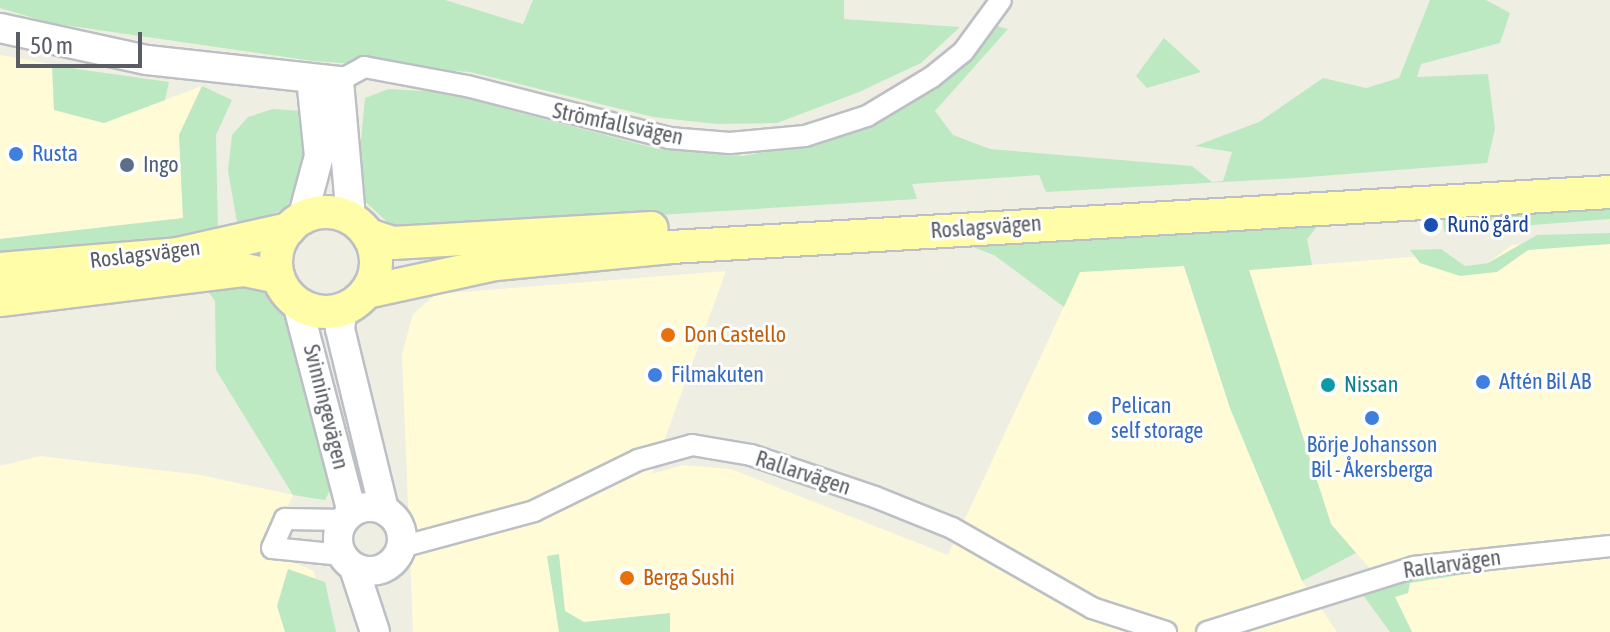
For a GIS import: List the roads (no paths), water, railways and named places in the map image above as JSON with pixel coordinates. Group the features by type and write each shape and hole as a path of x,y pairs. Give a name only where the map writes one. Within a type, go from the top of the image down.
{"main road":[{"path":"0,28 147,60 325,80"},
{"path":"325,80 360,227 376,260 355,301 319,312 297,303 278,277 277,252 295,224 319,156 325,80"},
{"name":"Roslagsvägen","path":"360,227 414,242 1610,178"},
{"name":"Roslagsvägen","path":"355,301 496,264 671,247 1610,192"},
{"path":"295,224 360,227"},
{"name":"Roslagsvägen","path":"0,269 177,254 295,224"},
{"name":"Roslagsvägen","path":"0,300 245,270 278,277"},
{"name":"Svinningevägen","path":"355,301 340,329 399,538 375,632"},
{"name":"Svinningevägen","path":"297,303 348,516 348,561 375,632"},
{"path":"348,516 399,538"},
{"path":"348,561 399,538"}],"street":[{"name":"Strömfallsvägen","path":"325,80 364,67 467,86 669,138 730,143 805,136 867,116 932,77 963,52 1001,0"},
{"name":"Rallarvägen","path":"399,538 534,511 638,460 692,445 751,455 875,497 952,528 1092,608 1166,632"},
{"path":"348,516 285,519 272,548 348,561"},
{"name":"Rallarvägen","path":"1207,632 1414,567 1610,546"}],"place":[{"name":"Rusta","path":"16,154"},
{"name":"Ingo","path":"127,165"},
{"name":"Runö gård","path":"1431,225"},
{"name":"Don Castello","path":"668,335"},
{"name":"Filmakuten","path":"655,375"},
{"name":"Aftén Bil AB","path":"1483,382"},
{"name":"Nissan","path":"1328,385"},
{"name":"Pelican self storage","path":"1095,418"},
{"name":"Börje Johansson Bil - Åkersberga","path":"1372,418"},
{"name":"Berga Sushi","path":"627,578"}]}
